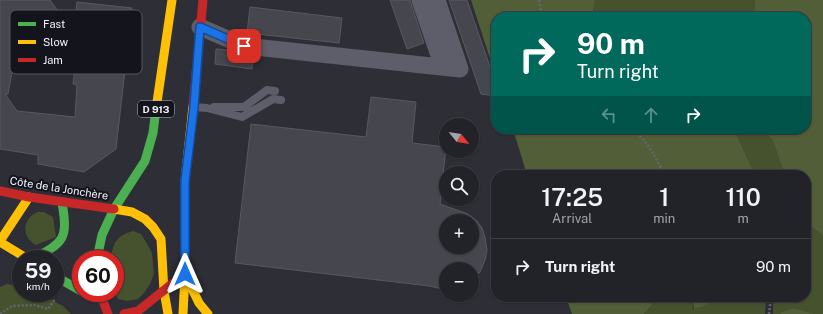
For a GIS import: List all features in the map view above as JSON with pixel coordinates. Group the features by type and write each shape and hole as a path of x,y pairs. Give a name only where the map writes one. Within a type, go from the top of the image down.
{"main road":[{"name":"D 913","path":"114,209 145,161 153,134 172,0"},
{"path":"184,314 185,181 194,107 203,0"},
{"name":"Côte de la Jonchère","path":"0,191 28,197 132,212 145,219 153,227 161,239 164,260 164,291 168,314"},
{"path":"14,250 0,241 28,197"},
{"path":"49,250 57,246 63,240 66,232 62,202"},
{"path":"98,250 102,235 114,209"},
{"path":"97,302 106,310 123,314 138,311 185,274"},
{"path":"185,274 199,303 208,314"}],"street":[{"path":"420,0 443,67"},
{"path":"200,27 244,46 460,69 437,0"}],"lane":[{"path":"194,107 244,107 267,90 275,91"},
{"path":"208,108 242,117 273,98 281,100"}],"path":[{"path":"539,0 541,12"},
{"path":"638,134 662,170"},
{"path":"0,314 12,306 35,304 48,309 53,302"},
{"path":"769,314 770,302"}],"green space":[{"path":"471,0 595,0 593,12 491,12 491,62"},
{"path":"595,0 755,0 754,12 593,12"},
{"path":"755,0 823,0 823,236 811,226 811,170 783,170 772,139 767,134 811,134 811,12 754,12"},
{"path":"515,134 736,134 754,170 525,170"},
{"path":"736,134 767,134 772,139 783,170 754,170"},
{"path":"38,212 44,212 53,217 56,237 36,245 31,242 25,228 29,219"},
{"path":"811,226 823,236 823,314 816,314 794,308 781,312 780,314 773,314 773,302 811,302"},
{"path":"133,231 141,234 152,253 154,274 150,284 138,299 127,301 124,300 124,250 113,250 116,241 127,233"},
{"path":"7,284 12,285 12,302 55,302 63,306 71,314 0,314 0,287"},
{"path":"568,302 655,302 644,314 572,314"},
{"path":"655,302 692,302 693,309 715,302 766,302 765,314 644,314"},
{"path":"693,302 715,302 694,309"},
{"path":"794,308 816,314 780,314 781,312"}],"building":[{"path":"0,0 50,0 57,10 10,10 10,74 12,74 8,94 5,94 17,111 75,117 77,85 73,84 74,74 125,74 116,149 84,172 38,164 38,155 0,149"},
{"path":"390,0 410,0 424,43 407,49"},
{"path":"449,0 467,0 491,70 491,95 481,94"},
{"path":"77,2 132,8 132,10 76,10"},
{"path":"250,7 342,18 339,43 247,33"},
{"path":"216,49 228,50 240,55 253,57 252,69 215,64"},
{"path":"371,97 416,102 412,143 439,146 439,158 445,158 444,166 439,166 439,206 446,206 468,214 439,214 439,254 479,254 479,224 485,237 487,250 480,272 479,273 479,262 439,262 439,288 235,263 251,124 366,137"}],"traffic: fast":[{"path":"99,250 102,235 114,209 145,161 153,133 156,109"},
{"path":"48,250 58,243 64,232 62,202"},
{"path":"64,281 72,286"}],"traffic: slow":[{"path":"156,109 172,0"},
{"path":"183,314 185,274 185,181 193,106"},
{"path":"0,241 29,197"},
{"path":"114,209 132,212 145,219 153,227 161,239 164,291 168,314"},
{"path":"0,242 13,250"},
{"path":"185,274 199,303 208,314"}],"traffic: jam":[{"path":"193,106 203,0"},
{"path":"0,191 29,197 114,209"},
{"path":"124,314 138,311 173,283"},
{"path":"103,302 108,314"}],"route":[{"path":"185,274 185,181 194,107 200,27 244,46"}]}
